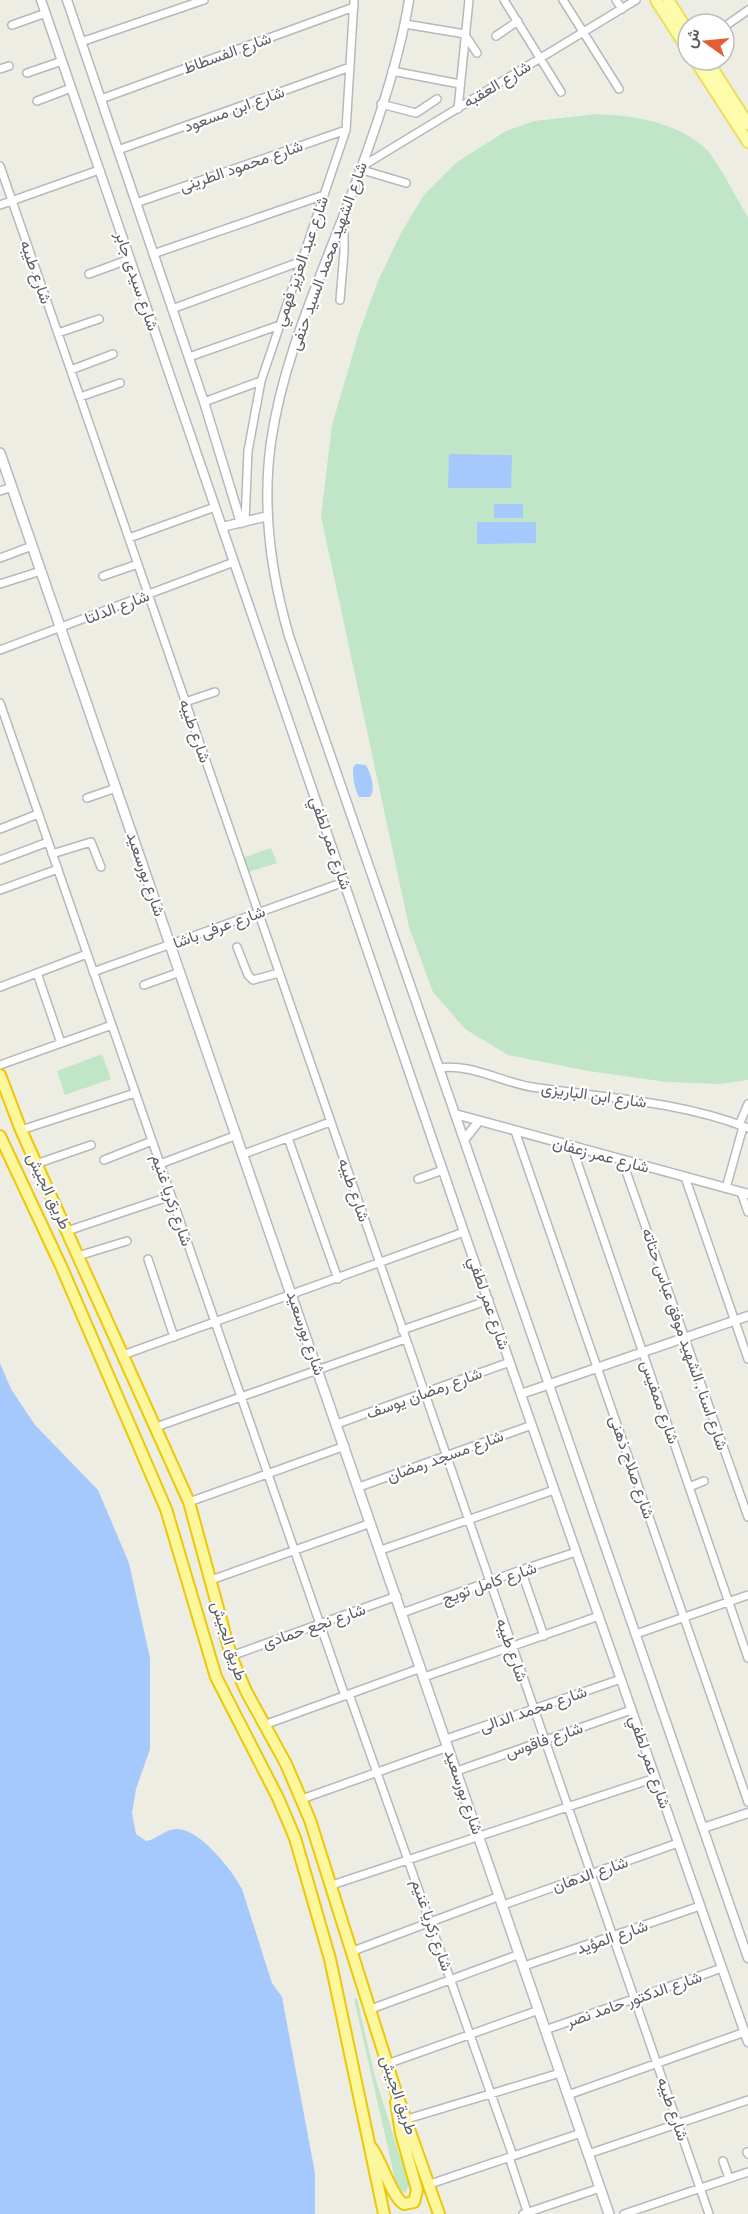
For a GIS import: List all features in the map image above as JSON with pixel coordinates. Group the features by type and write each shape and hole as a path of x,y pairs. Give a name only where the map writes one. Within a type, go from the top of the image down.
{"highway":[{"name":"طريق الجيش","path":"0,1076 36,1164 189,1502 231,1656 302,1799 332,1885 396,2092 439,2214"},
{"name":"طريق الجيش","path":"0,1136 61,1266 166,1509 216,1677 274,1790 295,1838 330,1959 384,2214"},
{"path":"369,2144 383,2166 399,2201 404,2204 414,2202 417,2190 400,2133 396,2092"}],"main road":[{"path":"656,0 676,31"},
{"path":"703,72 748,142"},
{"path":"714,72 748,124"},
{"name":"شارع بورسعيد","path":"0,453 609,2214"}],"street":[{"name":"شارع سيدى جابر","path":"41,0 234,562"},
{"name":"شارع سيدى جابر","path":"67,0 243,522"},
{"path":"81,42 204,0"},
{"name":"شارع الشهيد محمد السيد حنفى","path":"268,516 268,479 278,405 313,292 344,215 392,71 409,0"},
{"path":"458,109 469,0"},
{"path":"504,0 561,93"},
{"path":"563,0 619,89"},
{"path":"616,0 622,9"},
{"name":"شارع العقبه","path":"359,169 636,0"},
{"name":"شارع عبد العزيز فهمي","path":"243,522 248,451 261,381 346,130 354,3"},
{"name":"شارع الفسطاط","path":"101,99 354,3"},
{"path":"12,25 46,13"},
{"path":"496,36 518,21"},
{"path":"405,24 465,35 477,53"},
{"path":"27,73 62,61"},
{"path":"0,69 9,66"},
{"name":"شارع ابن مسعود","path":"118,150 350,68"},
{"path":"392,71 460,84"},
{"path":"36,101 71,88"},
{"path":"381,104 416,113 437,99"},
{"name":"شارع محمود الطرينى","path":"136,203 346,130"},
{"name":"شارع طيبه","path":"0,166 709,2214"},
{"path":"359,169 406,183"},
{"path":"0,205 99,170"},
{"path":"153,254 324,195"},
{"path":"340,300 344,215"},
{"path":"89,274 130,258"},
{"path":"172,309 302,261"},
{"path":"58,333 99,319"},
{"path":"189,357 280,325"},
{"path":"71,370 113,354"},
{"path":"204,402 261,381"},
{"path":"80,398 120,383"},
{"path":"0,491 12,487"},
{"path":"129,538 214,507"},
{"path":"222,527 268,516"},
{"name":"شارع عمر لطفي","path":"268,516 280,599 290,636 748,1958"},
{"path":"0,558 32,546"},
{"name":"شارع عمر لطفي","path":"234,562 464,1232 748,2042"},
{"name":"شارع الدلتا","path":"0,650 61,629 234,562"},
{"path":"103,576 138,564"},
{"path":"0,584 40,571"},
{"path":"185,702 215,692"},
{"name":"شارع زكريا غنيم","path":"0,703 3,721 112,1025 293,1551 319,1624 378,1772 450,1979 493,2094 526,2214"},
{"path":"87,798 116,788"},
{"path":"0,828 38,814"},
{"path":"0,860 48,842"},
{"path":"52,854 90,842 101,867"},
{"path":"0,890 57,869"},
{"name":"شارع عرفى باشا","path":"93,972 344,882"},
{"path":"237,946 248,975 253,980 279,973"},
{"path":"0,987 87,954"},
{"path":"144,985 180,972"},
{"path":"37,973 61,1043"},
{"path":"0,1065 112,1025"},
{"name":"شارع ابن الباريزى","path":"439,1068 457,1066 532,1087 672,1107 743,1127"},
{"path":"21,1130 135,1094"},
{"path":"726,1188 748,1104"},
{"name":"شارع عمر زعفان","path":"455,1114 745,1193"},
{"path":"464,1140 479,1121"},
{"path":"243,1154 330,1122"},
{"name":"شارع صلاح ذهنى","path":"515,1131 748,1802"},
{"path":"160,1164 237,1135"},
{"path":"288,1138 338,1279"},
{"path":"104,1160 152,1141"},
{"path":"36,1164 91,1145"},
{"name":"شارع ممفيس","path":"572,1147 748,1658"},
{"name":"شارع اسنا , الشهيد موفق عباس حتاته","path":"622,1160 748,1517"},
{"path":"418,1179 443,1170"},
{"path":"685,1177 748,1359"},
{"path":"745,1193 748,1212"},
{"path":"67,1231 171,1196"},
{"path":"123,1355 464,1232"},
{"path":"78,1256 127,1241"},
{"path":"148,1259 174,1337"},
{"path":"402,1330 489,1300"},
{"path":"521,1394 748,1316"},
{"path":"156,1427 405,1339"},
{"name":"شارع رمضان يوسف","path":"337,1424 510,1362"},
{"name":"شارع مسجد رمضان","path":"359,1487 532,1425"},
{"path":"189,1502 345,1446"},
{"path":"689,1487 704,1481"},
{"path":"381,1550 554,1490"},
{"path":"211,1580 371,1523"},
{"name":"شارع كامل تويج","path":"402,1613 489,1583 520,1569 532,1568 576,1552"},
{"path":"520,1569 544,1636"},
{"path":"636,1634 748,1595"},
{"name":"شارع نجع حمادى","path":"231,1656 397,1596"},
{"path":"264,1725 347,1695 512,1647 599,1616"},
{"name":"شارع محمد الدالى","path":"302,1799 378,1772 533,1709 621,1679"},
{"name":"شارع فاقوس","path":"457,1771 631,1710"},
{"path":"332,1885 655,1778"},
{"path":"703,1828 748,1812"},
{"name":"شارع الدهان","path":"353,1951 431,1922 590,1874 678,1843"},
{"name":"شارع المؤيد","path":"524,1966 700,1906"},
{"path":"371,2009 520,1954"},
{"name":"شارع الدكتور حامد نصر","path":"546,2030 722,1968"},
{"path":"387,2064 539,2010"},
{"path":"568,2095 744,2032"},
{"path":"407,2119 560,2073"},
{"path":"588,2154 748,2100"},
{"path":"430,2184 581,2133"},
{"path":"723,2161 729,2178"},
{"path":"624,2214 645,2211 653,2204 748,2172"},
{"path":"526,2214 600,2188"},
{"path":"653,2204 656,2214"}],"green space":[{"path":"597,114 653,121 679,131 703,146 714,159 748,217 748,1080 720,1084 667,1082 588,1071 508,1055 465,1029 433,992 409,927 321,516 332,425 359,333 378,281 401,233 424,195 457,162 506,131 534,121"},
{"path":"271,848 277,863 248,872 242,858"},
{"path":"102,1054 111,1079 65,1095 57,1071"},
{"path":"357,1998 375,2077 409,2185 405,2193 397,2188 354,1999"}],"water":[{"path":"449,454 512,455 511,488 448,488"},
{"path":"494,504 523,504 523,518 494,518"},
{"path":"477,522 536,522 536,543 477,544"},
{"path":"356,764 366,765 370,773 373,786 370,797 359,797 357,794 353,772"},
{"path":"0,1363 11,1389 35,1425 98,1490 129,1563 150,1658 150,1749 136,1789 132,1813 136,1834 146,1841 173,1829 186,1831 205,1843 214,1852 242,1889 272,1983 282,1997 315,2173 315,2214 0,2214"}]}
